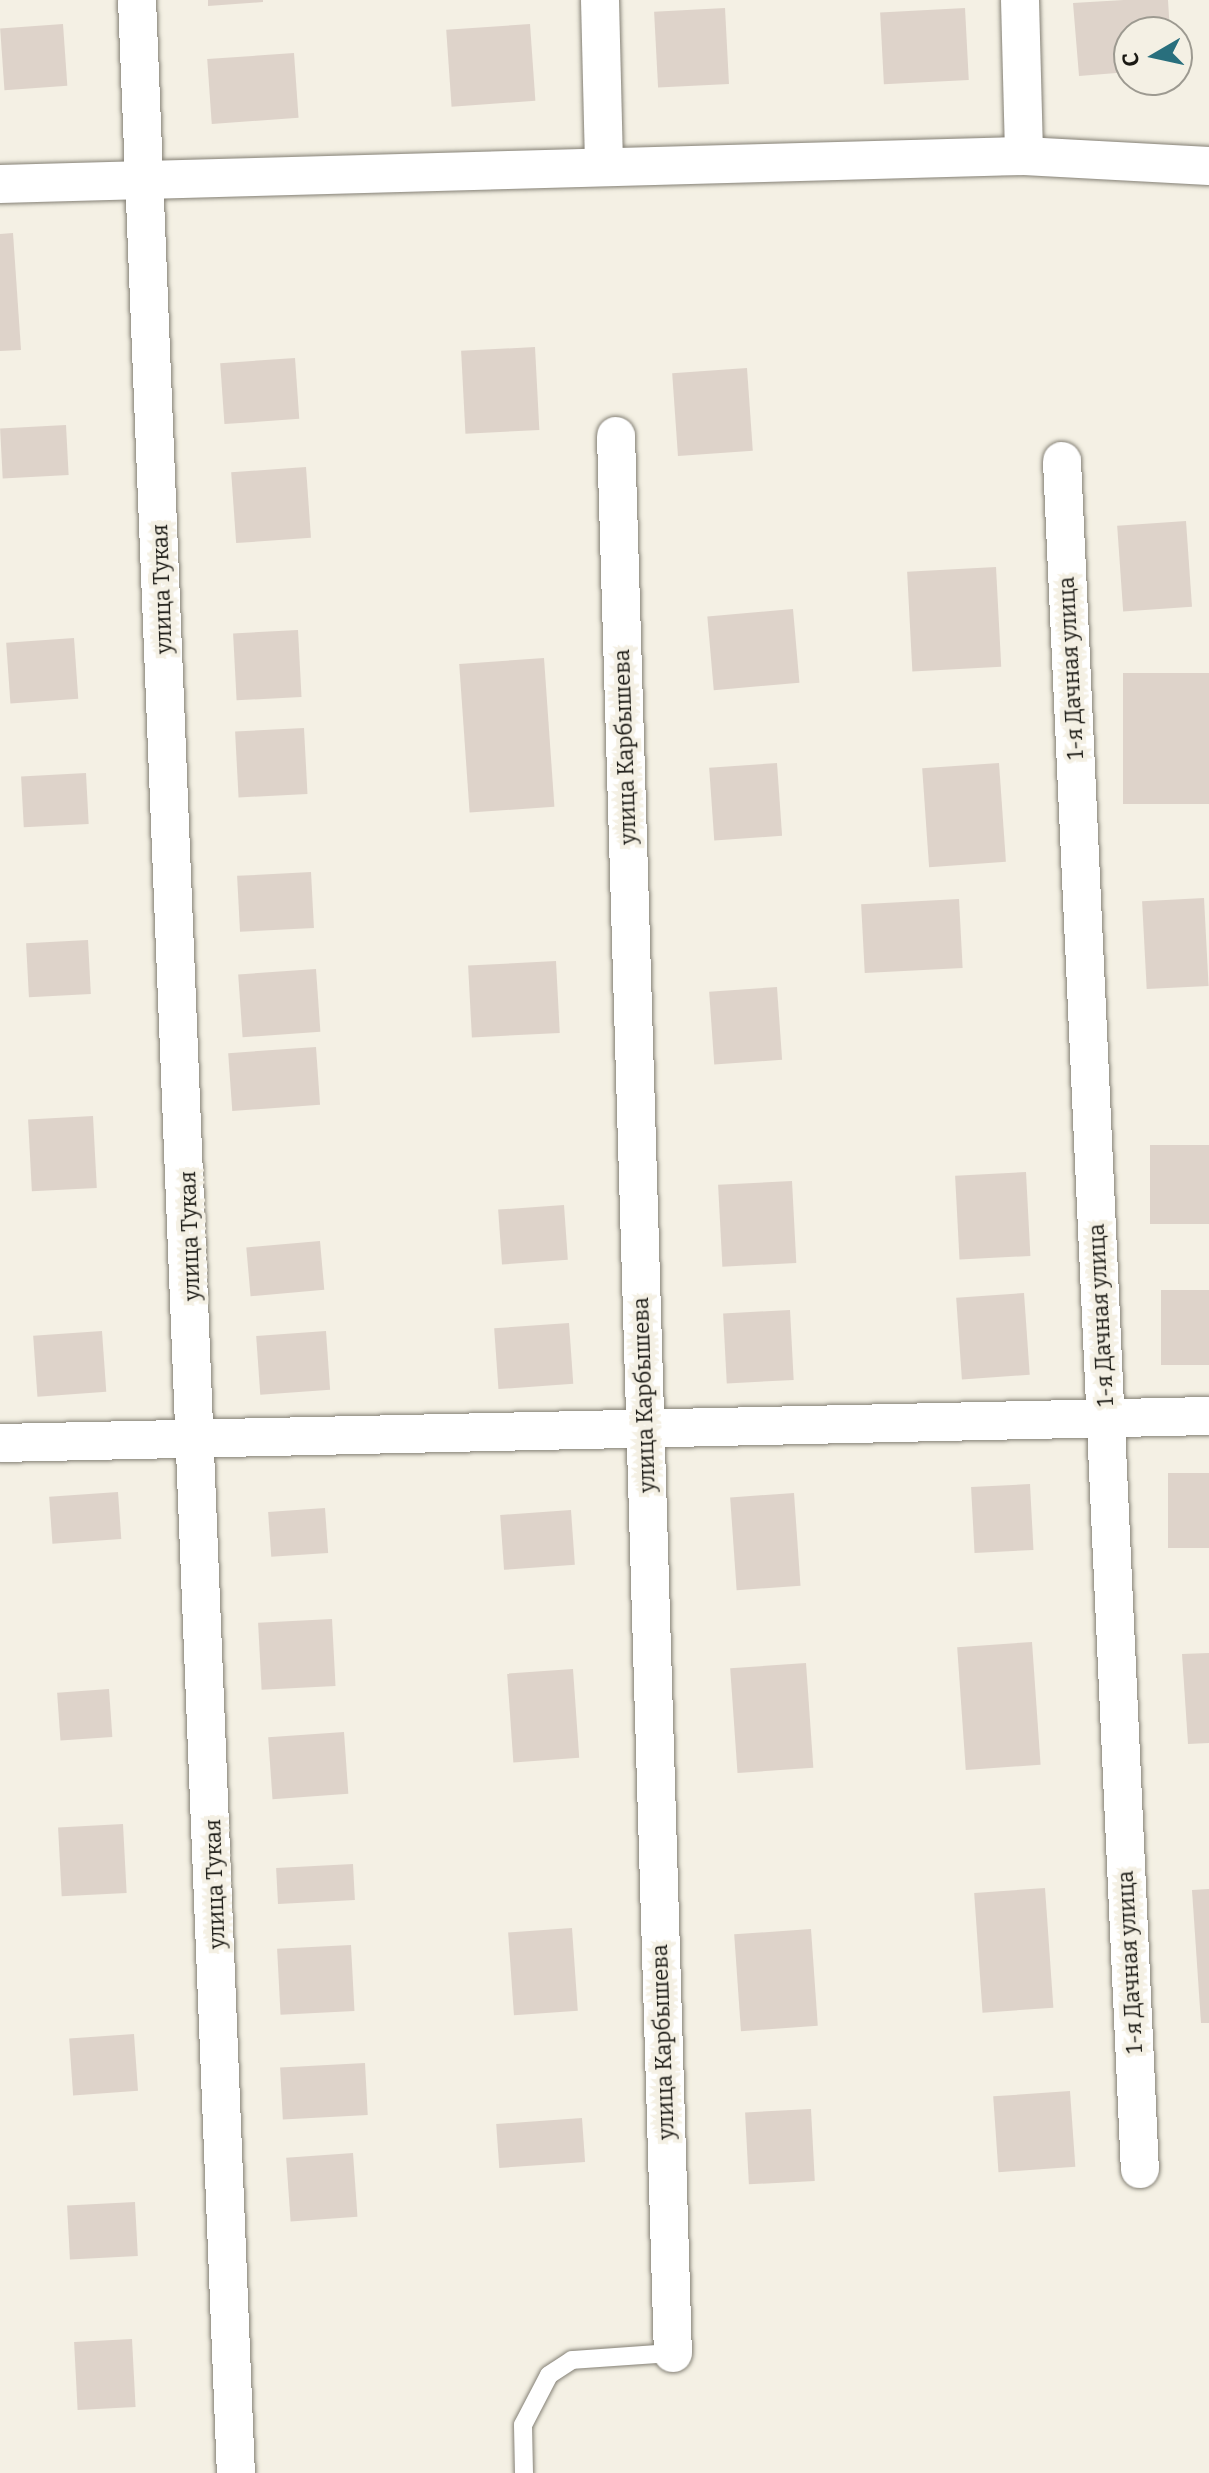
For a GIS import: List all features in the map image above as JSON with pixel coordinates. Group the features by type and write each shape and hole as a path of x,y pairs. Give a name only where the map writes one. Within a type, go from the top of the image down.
{"street":[{"name":"улица Тукая","path":"137,0 199,1443 236,2473"},
{"path":"600,0 604,163"},
{"path":"1020,0 1024,156"},
{"path":"0,184 144,182 604,163 1024,156 1209,166"},
{"name":"улица Карбышева","path":"616,436 673,2353"},
{"name":"1-я Дачная улица","path":"1062,461 1140,2169"},
{"path":"0,1443 199,1443 645,1434 1209,1416"}],"lane":[{"path":"524,2473 523,2425 533,2394 549,2375 572,2360 673,2353"}],"building":[{"path":"208,0 263,0 263,2 208,6"},
{"path":"1168,0 1169,16 1113,16 1113,73 1079,76 1073,3"},
{"path":"725,8 729,84 658,88 654,12"},
{"path":"965,8 969,80 884,84 880,12"},
{"path":"63,24 67,86 4,90 0,28"},
{"path":"530,24 535,101 452,107 446,30"},
{"path":"294,53 299,118 212,124 207,59"},
{"path":"13,233 21,350 0,351 0,234"},
{"path":"535,347 539,430 465,434 461,351"},
{"path":"295,358 299,419 224,424 220,363"},
{"path":"747,368 753,451 678,456 672,373"},
{"path":"66,425 69,475 3,478 0,428"},
{"path":"306,467 311,538 236,543 231,472"},
{"path":"1186,521 1192,607 1123,612 1117,526"},
{"path":"996,567 1001,667 912,672 907,572"},
{"path":"793,609 799,683 714,690 707,616"},
{"path":"298,630 302,697 237,700 233,633"},
{"path":"74,638 78,699 10,704 6,643"},
{"path":"544,658 554,807 470,813 459,664"},
{"path":"1123,673 1209,673 1209,804 1123,804"},
{"path":"304,728 307,794 239,798 235,732"},
{"path":"777,763 782,836 714,841 709,768"},
{"path":"999,763 1006,862 929,867 922,768"},
{"path":"86,773 89,824 24,827 21,776"},
{"path":"311,872 314,928 240,932 237,876"},
{"path":"1204,898 1209,986 1147,989 1142,901"},
{"path":"959,899 963,968 865,973 861,904"},
{"path":"88,940 91,994 29,997 26,943"},
{"path":"556,961 560,1033 472,1038 468,966"},
{"path":"316,969 320,1032 243,1037 238,974"},
{"path":"777,987 782,1060 714,1065 709,992"},
{"path":"316,1047 320,1105 232,1111 228,1053"},
{"path":"93,1116 97,1188 32,1191 28,1119"},
{"path":"1150,1145 1209,1145 1209,1224 1150,1224"},
{"path":"1026,1172 1030,1256 959,1260 955,1176"},
{"path":"792,1181 796,1263 722,1267 718,1185"},
{"path":"564,1205 568,1260 502,1264 498,1210"},
{"path":"320,1241 324,1290 251,1296 246,1247"},
{"path":"1161,1290 1209,1290 1209,1365 1161,1365"},
{"path":"1024,1293 1030,1375 962,1380 956,1298"},
{"path":"790,1310 794,1380 727,1383 723,1314"},
{"path":"569,1323 573,1384 498,1389 494,1328"},
{"path":"102,1331 106,1392 37,1397 33,1336"},
{"path":"326,1331 330,1390 260,1395 256,1336"},
{"path":"1168,1473 1209,1473 1209,1548 1168,1548"},
{"path":"1030,1484 1033,1550 975,1553 971,1487"},
{"path":"118,1492 121,1539 52,1544 49,1497"},
{"path":"794,1493 800,1586 737,1590 730,1497"},
{"path":"325,1508 328,1553 271,1557 268,1512"},
{"path":"571,1510 575,1565 504,1570 500,1515"},
{"path":"332,1619 336,1686 262,1690 258,1623"},
{"path":"1032,1642 1041,1765 966,1770 957,1647"},
{"path":"1209,1653 1209,1743 1188,1744 1182,1654"},
{"path":"806,1663 813,1768 738,1773 730,1668"},
{"path":"573,1669 579,1758 513,1762 507,1674"},
{"path":"109,1689 112,1737 60,1741 57,1693"},
{"path":"344,1732 348,1794 273,1799 268,1737"},
{"path":"123,1824 127,1893 62,1896 58,1827"},
{"path":"353,1864 355,1900 278,1904 276,1868"},
{"path":"1045,1888 1053,2008 983,2013 974,1893"},
{"path":"1209,1889 1209,2023 1201,2023 1192,1890"},
{"path":"572,1928 578,2011 514,2015 508,1932"},
{"path":"811,1929 818,2026 741,2031 734,1934"},
{"path":"351,1945 354,2011 281,2015 277,1949"},
{"path":"134,2034 138,2091 73,2095 69,2039"},
{"path":"365,2063 368,2115 283,2119 280,2067"},
{"path":"1070,2091 1075,2167 998,2172 993,2096"},
{"path":"811,2109 815,2181 749,2184 745,2112"},
{"path":"582,2118 585,2162 499,2168 496,2124"},
{"path":"353,2153 357,2217 291,2222 286,2158"},
{"path":"135,2202 138,2256 70,2259 67,2206"},
{"path":"132,2339 136,2407 78,2410 74,2342"}]}
